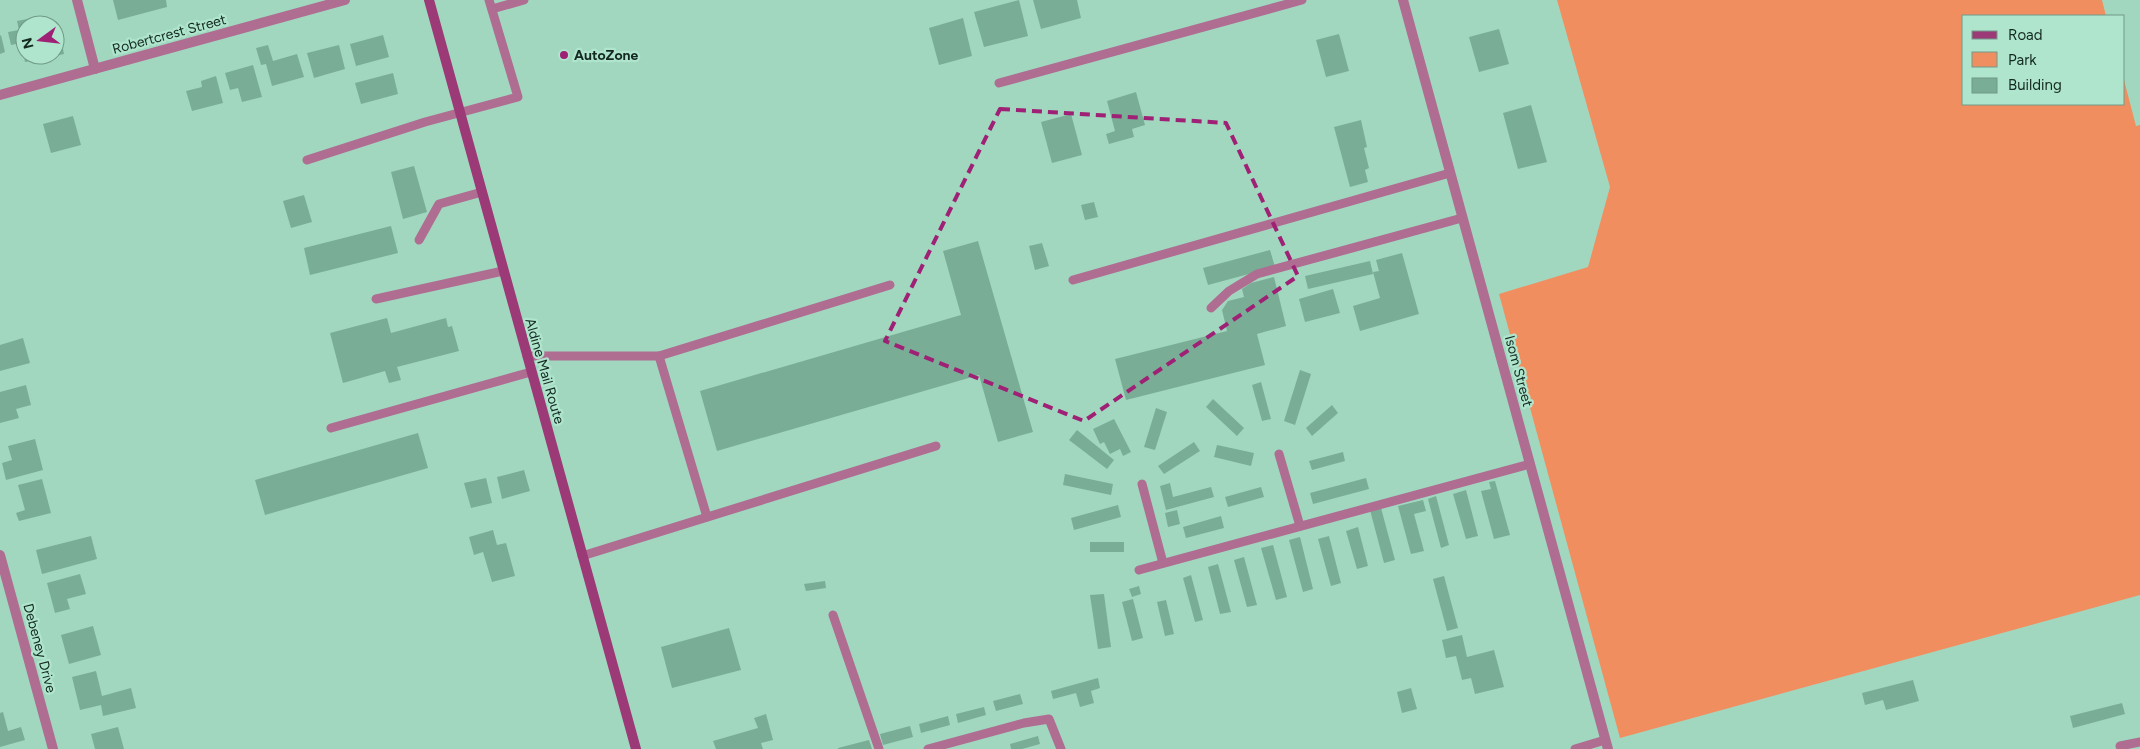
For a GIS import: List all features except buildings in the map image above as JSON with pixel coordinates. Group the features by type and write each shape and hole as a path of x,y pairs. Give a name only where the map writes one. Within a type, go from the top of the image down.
{"main road":[{"name":"Aldine Mail Route","path":"429,0 636,749"}],"street":[{"path":"76,0 95,69"},
{"name":"Robertcrest Street","path":"0,95 345,0"},
{"name":"Isom Street","path":"1403,0 1607,745"},
{"name":"Debeney Drive","path":"0,555 53,749"}],"lane":[{"path":"307,160 460,112 518,97 491,4 524,0"},
{"path":"999,83 1302,0"},
{"path":"1073,280 1450,173"},
{"path":"419,240 439,204 482,192"},
{"path":"1211,308 1229,291 1257,274 1462,218"},
{"path":"376,299 503,270"},
{"path":"527,356 558,358 659,356 890,285"},
{"path":"659,356 707,517"},
{"path":"331,428 531,372"},
{"path":"582,556 936,446"},
{"path":"1278,454 1300,526"},
{"path":"1139,570 1530,464"},
{"path":"1142,484 1163,564"},
{"path":"832,615 879,749"},
{"path":"928,749 943,747 1024,723 1050,720 1061,749"},
{"path":"2120,746 2140,742"},
{"path":"1574,749 1607,745"}],"highlighted area":[{"path":"1000,109 1226,123 1298,276 1084,421 885,341"}],"green space":[{"path":"1557,0 2102,0 2106,15 1962,15 1962,105 2125,105 2125,84 2136,126 2140,125 2140,595 1620,738 1499,294 1588,267 1610,187"}],"place":[{"name":"AutoZone","path":"564,55"}]}
